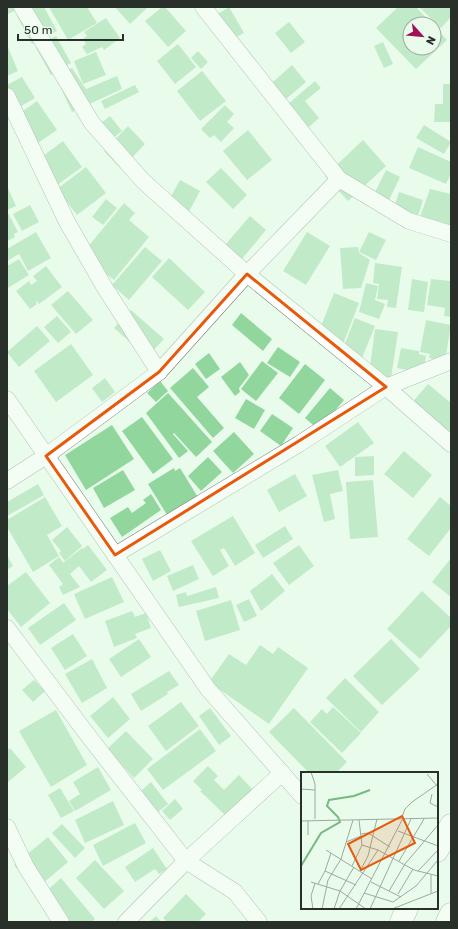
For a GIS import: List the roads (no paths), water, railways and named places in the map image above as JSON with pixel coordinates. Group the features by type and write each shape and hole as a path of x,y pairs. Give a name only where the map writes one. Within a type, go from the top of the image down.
{"highway":[{"path":"438,849 451,825"},
{"path":"447,922 451,914"}],"street":[{"path":"22,7 92,123 143,181 247,274 386,387 451,444"},
{"path":"203,7 339,179 409,221 451,234"},
{"path":"7,96 67,222 105,288 159,372"},
{"path":"7,481 46,456 159,372 247,274 339,179"},
{"path":"115,555 299,444 386,387 451,361"},
{"path":"7,399 208,689 301,795"},
{"path":"7,628 186,861 235,892 259,922"},
{"path":"126,922 186,861 282,773"},
{"path":"7,827 26,867 61,922"}]}
